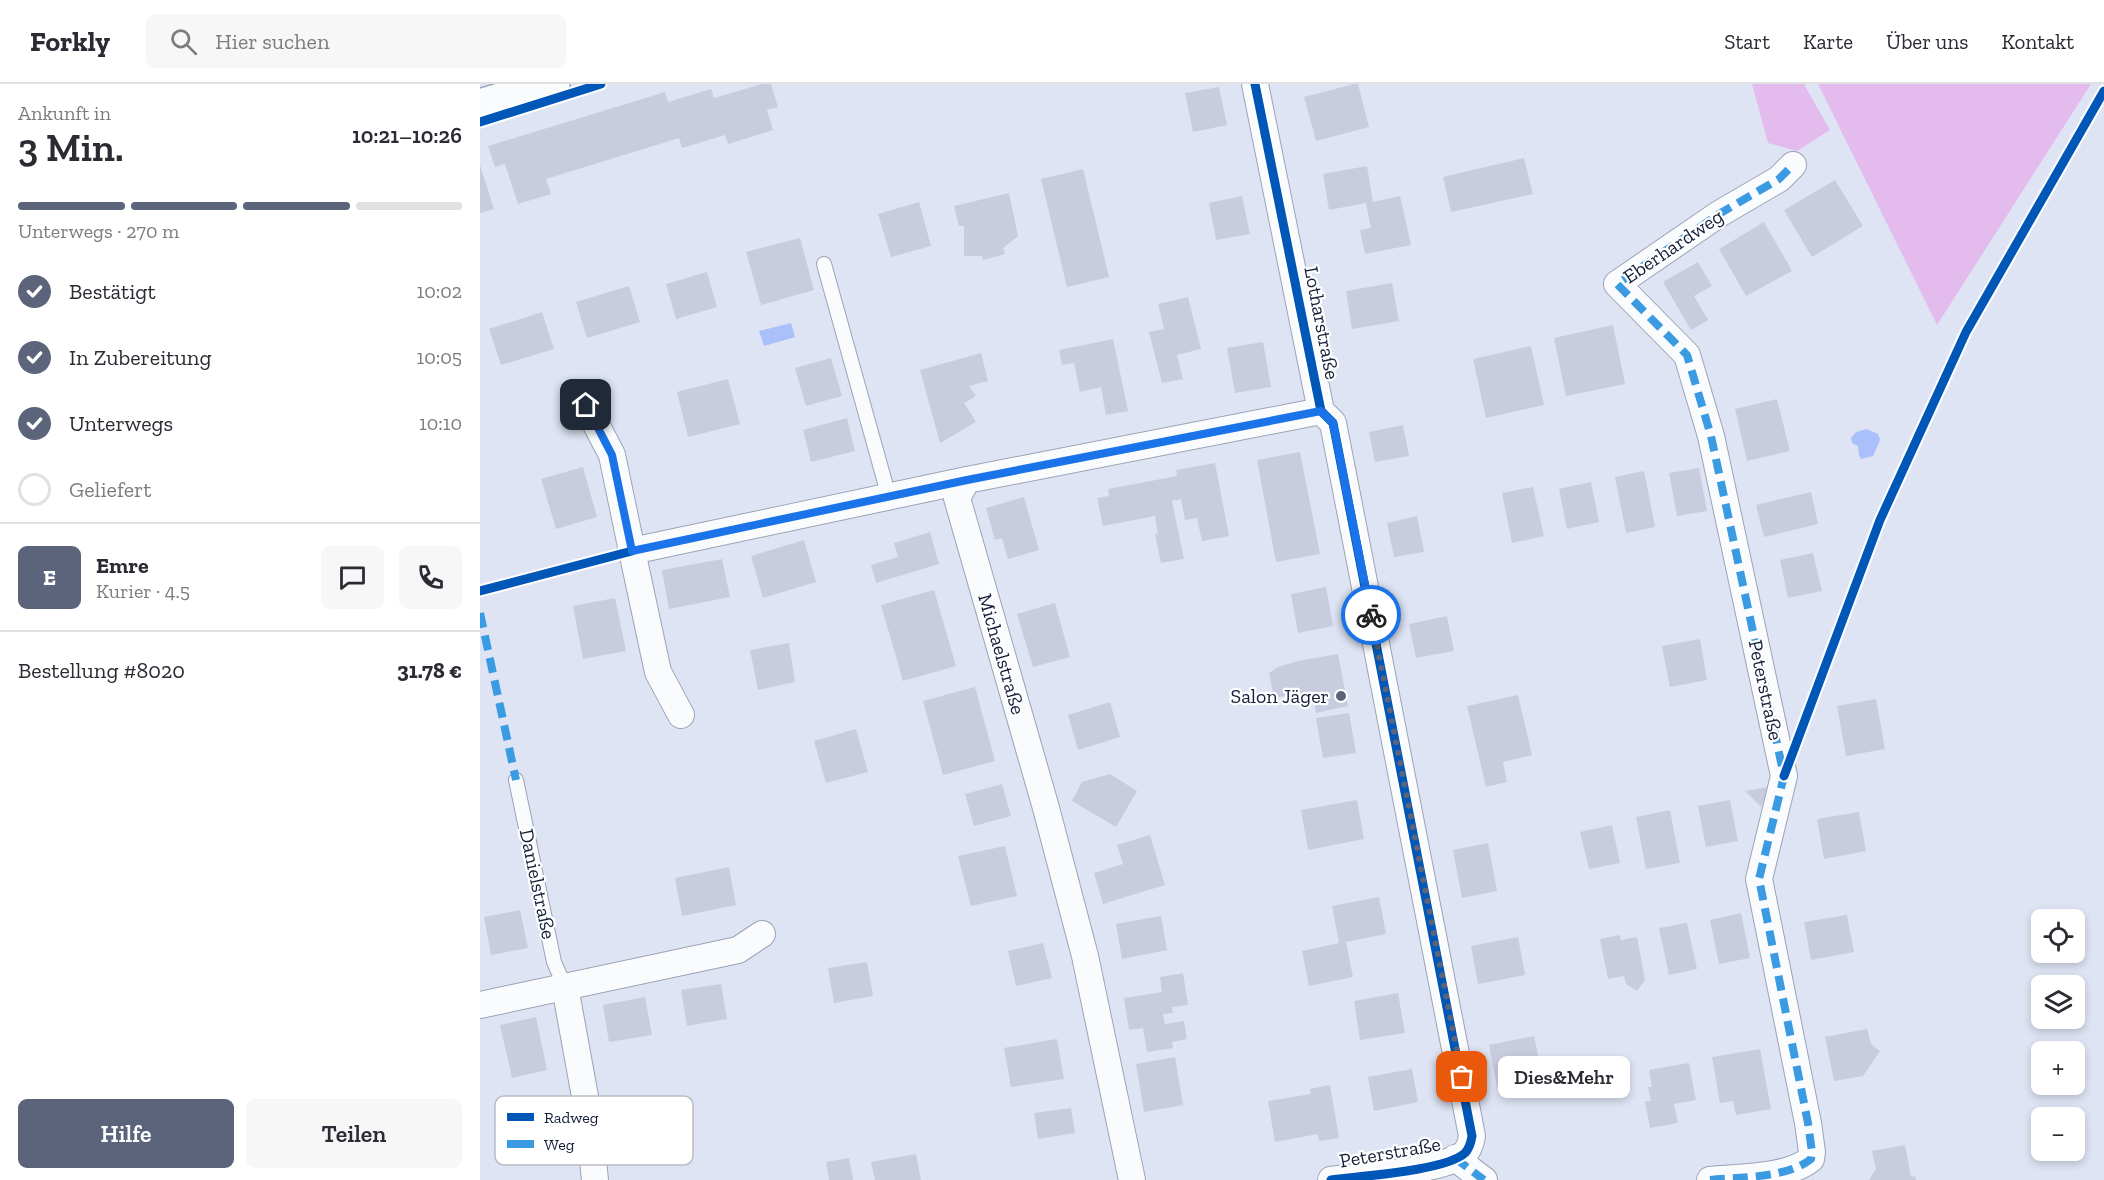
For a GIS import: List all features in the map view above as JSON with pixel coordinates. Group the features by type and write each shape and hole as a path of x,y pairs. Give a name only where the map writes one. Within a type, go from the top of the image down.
{"street":[{"path":"480,106 553,84"},
{"name":"Lotharstraße","path":"1255,84 1321,411 1333,423 1471,1123 1472,1136 1469,1146 1464,1153 1455,1158"},
{"name":"Eberhardweg","path":"1711,436 1687,355 1617,284 1719,214 1779,179 1793,165"},
{"path":"586,405 612,455 658,672 681,715"},
{"path":"632,551 967,480 1321,411"},
{"name":"Peterstraße","path":"1710,1180 1782,1172 1798,1168 1811,1159 1812,1152 1760,879 1784,776 1711,436"},
{"name":"Michaelstraße","path":"967,480 957,498 1043,797 1085,956 1132,1180"},
{"path":"480,1005 738,950 762,934"},
{"name":"Danielstraße","path":"565,987 585,1096"},
{"name":"Peterstraße","path":"1331,1180 1432,1166 1455,1158 1484,1180"},
{"name":"Danielstraße","path":"593,1165 595,1180"}],"lane":[{"path":"824,264 889,497"},
{"name":"Danielstraße","path":"516,780 554,962 565,987"}],"shaded area":[{"path":"1752,84 1804,84 1830,130 1797,151 1768,143"},
{"path":"1818,84 2091,84 1937,325"}],"water":[{"path":"791,323 795,337 764,346 759,331"},
{"path":"1867,429 1878,434 1880,440 1873,456 1861,459 1858,446 1852,443 1851,438 1856,432"}],"building":[{"path":"762,84 771,84 778,107 767,110 773,130 728,144 725,135 682,148 679,138 546,179 551,194 518,204 505,164 495,167 488,146 665,92 668,102 711,89 714,98"},
{"path":"1358,84 1369,127 1316,141 1304,97"},
{"path":"1219,87 1227,125 1193,132 1185,93"},
{"path":"1524,158 1533,194 1451,212 1443,177"},
{"path":"480,165 494,209 480,213"},
{"path":"1367,166 1373,202 1400,196 1411,245 1365,254 1360,230 1371,228 1366,203 1329,210 1323,174"},
{"path":"1083,169 1109,277 1067,287 1041,179"},
{"path":"1835,180 1863,226 1812,257 1784,210"},
{"path":"1009,193 1018,236 1003,248 1005,254 983,260 982,256 964,256 964,226 959,226 954,206"},
{"path":"1242,196 1250,234 1216,240 1209,203"},
{"path":"919,202 931,246 891,257 878,214"},
{"path":"1764,222 1792,271 1746,296 1719,249"},
{"path":"800,238 814,290 761,305 746,252"},
{"path":"1698,262 1712,286 1694,296 1708,320 1691,330 1663,282"},
{"path":"707,272 717,307 676,319 666,284"},
{"path":"1392,283 1399,321 1352,329 1346,291"},
{"path":"629,286 640,322 587,338 576,302"},
{"path":"1188,297 1201,349 1177,355 1183,379 1162,383 1149,332 1164,329 1158,304"},
{"path":"542,312 554,349 501,365 489,329"},
{"path":"1613,325 1625,384 1566,396 1554,338"},
{"path":"1113,339 1128,411 1106,415 1101,387 1080,392 1074,363 1062,365 1059,350"},
{"path":"1263,342 1271,387 1235,393 1227,348"},
{"path":"1531,346 1544,405 1486,418 1473,359"},
{"path":"981,353 988,381 969,386 976,396 964,403 976,422 940,443 920,370"},
{"path":"831,358 842,396 806,406 795,368"},
{"path":"728,379 740,424 688,437 677,392"},
{"path":"1777,399 1790,451 1747,461 1735,409"},
{"path":"847,418 855,451 811,462 803,430"},
{"path":"1403,425 1409,456 1375,462 1369,432"},
{"path":"1300,452 1320,554 1276,562 1257,460"},
{"path":"1215,463 1229,536 1202,541 1197,518 1185,520 1181,499 1172,501 1184,559 1161,563 1155,534 1158,534 1155,516 1103,526 1097,498 1109,496 1108,489 1177,476 1176,470"},
{"path":"583,467 597,517 556,529 541,479"},
{"path":"1699,468 1707,511 1677,516 1669,473"},
{"path":"1644,471 1655,527 1626,533 1615,477"},
{"path":"1591,482 1599,522 1567,529 1559,489"},
{"path":"1533,487 1544,536 1512,543 1502,493"},
{"path":"1811,492 1818,524 1764,537 1756,505"},
{"path":"1024,497 1039,550 1008,559 1002,538 995,540 986,508"},
{"path":"1417,516 1424,552 1394,557 1387,523"},
{"path":"930,532 939,564 876,583 871,565 898,557 894,543"},
{"path":"804,540 816,582 763,598 751,556"},
{"path":"1813,553 1822,591 1788,598 1780,560"},
{"path":"722,559 730,597 669,609 662,570"},
{"path":"1326,587 1333,626 1298,633 1291,594"},
{"path":"934,590 956,666 903,681 881,605"},
{"path":"615,598 626,651 583,659 573,606"},
{"path":"1055,603 1070,657 1033,667 1017,614"},
{"path":"1447,616 1454,651 1416,658 1409,624"},
{"path":"1700,639 1707,680 1670,687 1662,646"},
{"path":"789,643 795,682 758,690 750,650"},
{"path":"1338,654 1348,706 1316,713 1313,691 1274,698 1269,673 1278,667 1298,661"},
{"path":"975,687 995,761 943,775 923,701"},
{"path":"1518,695 1532,755 1503,762 1507,782 1486,787 1467,706"},
{"path":"1876,699 1885,749 1846,756 1837,706"},
{"path":"1110,702 1120,737 1078,750 1068,715"},
{"path":"1349,713 1356,753 1323,758 1316,718"},
{"path":"856,729 868,772 826,783 814,741"},
{"path":"1110,774 1137,791 1116,827 1072,801 1082,782"},
{"path":"1002,784 1011,816 974,826 965,794"},
{"path":"1769,787 1761,807 1745,791"},
{"path":"1357,800 1364,839 1308,850 1301,810"},
{"path":"1730,800 1738,841 1706,847 1698,806"},
{"path":"1670,810 1680,863 1646,869 1636,817"},
{"path":"1859,812 1866,851 1824,859 1817,819"},
{"path":"1612,825 1620,863 1589,869 1580,832"},
{"path":"1150,835 1165,885 1103,904 1094,873 1123,864 1117,845"},
{"path":"1488,843 1497,891 1462,898 1453,850"},
{"path":"1005,846 1017,896 971,906 958,856"},
{"path":"729,867 736,905 682,916 675,878"},
{"path":"1379,897 1386,934 1346,942 1353,977 1309,986 1302,951 1339,943 1332,906"},
{"path":"520,910 528,948 491,955 484,917"},
{"path":"1741,913 1750,958 1719,964 1710,920"},
{"path":"1847,915 1854,952 1811,960 1804,922"},
{"path":"1161,916 1167,950 1122,959 1116,924"},
{"path":"1687,923 1697,969 1669,975 1659,928"},
{"path":"1620,935 1621,940 1637,937 1645,980 1637,991 1626,984 1624,976 1608,979 1600,939"},
{"path":"1518,937 1525,975 1478,984 1471,946"},
{"path":"1043,943 1052,978 1016,986 1008,951"},
{"path":"867,962 873,996 834,1003 828,968"},
{"path":"1183,973 1188,1005 1172,1007 1173,1013 1163,1014 1165,1024 1184,1021 1187,1039 1172,1042 1173,1048 1147,1052 1143,1028 1129,1030 1124,998 1162,992 1160,977"},
{"path":"721,984 727,1019 687,1026 681,990"},
{"path":"1398,993 1405,1033 1360,1040 1354,1001"},
{"path":"645,997 652,1035 609,1042 603,1005"},
{"path":"536,1017 547,1070 512,1078 500,1025"},
{"path":"1867,1029 1871,1044 1880,1051 1863,1076 1834,1081 1825,1037"},
{"path":"1534,1036 1543,1078 1497,1087 1489,1045"},
{"path":"1057,1039 1064,1079 1011,1087 1004,1048"},
{"path":"1760,1049 1771,1109 1736,1115 1733,1101 1720,1103 1712,1057"},
{"path":"1175,1057 1183,1105 1144,1112 1136,1064"},
{"path":"1689,1063 1696,1100 1674,1104 1678,1123 1650,1128 1645,1101 1651,1101 1648,1087 1652,1087 1649,1070"},
{"path":"1412,1069 1418,1102 1374,1111 1368,1077"},
{"path":"1330,1085 1339,1138 1319,1141 1318,1134 1275,1142 1268,1101 1311,1094 1310,1089"},
{"path":"1071,1108 1075,1133 1038,1139 1034,1113"},
{"path":"1905,1145 1911,1177 1915,1176 1916,1180 1869,1180 1876,1169 1872,1151"},
{"path":"916,1154 921,1180 875,1180 871,1162"},
{"path":"849,1158 853,1180 829,1180 826,1162"}],"marked path":[{"path":"1710,1180 1777,1173 1790,1170 1811,1159 1808,1123 1759,879 1784,776 1711,436 1687,355 1617,284 1719,214 1779,179 1793,165"},
{"path":"480,613 516,780"},
{"path":"1455,1158 1484,1180"}],"cycle path":[{"path":"480,122 601,84"},
{"path":"1255,84 1321,411 1333,423 1472,1136 1465,1153 1440,1164 1402,1172 1331,1180"},
{"path":"1784,776 1880,520 1966,332 2104,91"},
{"path":"480,591 632,551"}],"way so far":[{"path":"1371,615 1462,1077"}],"place":[{"name":"Salon Jäger","path":"1341,696"},
{"name":"Dies&Mehr","path":"1462,1077"}],"route":[{"path":"586,405 612,455 632,551 967,480 1321,411 1333,423 1371,615"}]}
